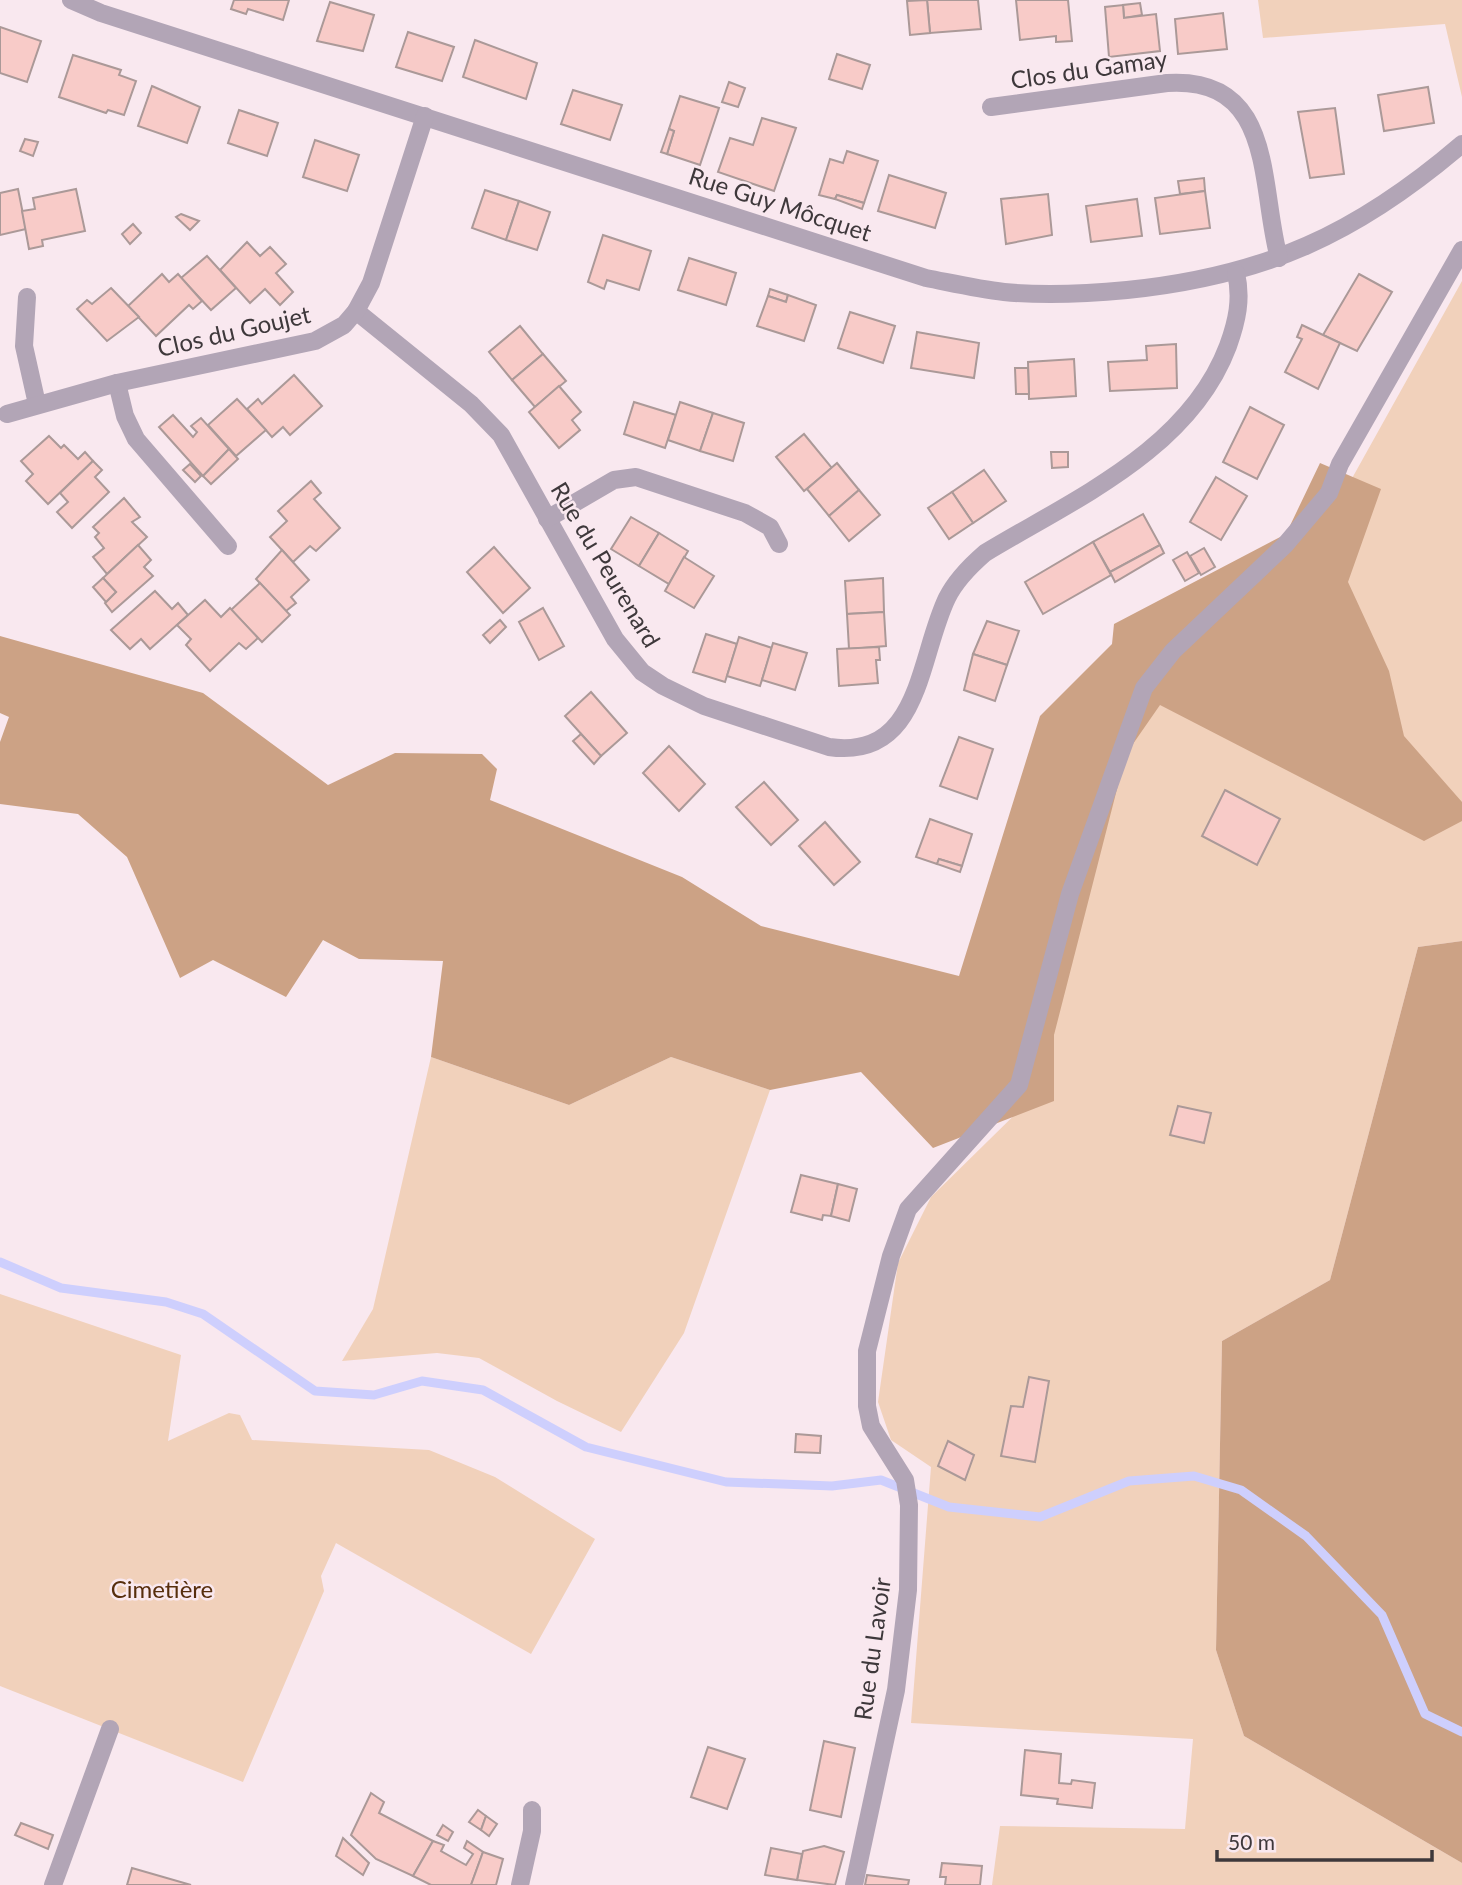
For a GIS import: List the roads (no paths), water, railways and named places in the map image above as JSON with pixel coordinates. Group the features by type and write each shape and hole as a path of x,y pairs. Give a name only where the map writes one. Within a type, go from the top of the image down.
{"street":[{"name":"Rue Guy Môcquet","path":"71,0 101,13 926,278 1002,292 1044,295 1162,286 1236,273 1337,233 1391,198 1462,144"},
{"name":"Clos du Gamay","path":"991,107 1167,83 1192,84 1218,92 1242,111 1259,142 1279,258"},
{"name":"Clos du Goujet","path":"8,414 117,383 315,341 344,325 356,311 371,283 425,116"},
{"name":"Rue du Lavoir","path":"854,1885 896,1690 908,1590 909,1506 905,1480 871,1426 867,1406 867,1351 891,1256 908,1209 1019,1085 1070,894 1144,688 1173,651 1285,544 1329,493 1340,464 1462,250"},
{"name":"Rue du Peurenard","path":"356,311 471,404 501,435 615,639 642,672 704,706 829,747 846,749 874,744 888,736 907,710 947,599 969,566 985,553 1127,466 1194,407 1210,384 1235,327 1239,305 1236,273"},
{"path":"27,297 24,346 37,404"},
{"path":"117,383 125,416 136,439 229,546"},
{"path":"547,519 614,480 636,477 746,513 770,527 779,544"},
{"path":"53,1885 110,1729"},
{"path":"520,1885 533,1831 532,1810"}],"waterway":[{"path":"0,1262 61,1288 166,1302 203,1314 315,1391 374,1395 422,1381 483,1390 586,1447 726,1482 832,1486 881,1480 949,1507 1040,1517 1129,1481 1194,1476 1241,1490 1306,1536 1382,1615 1425,1714 1462,1732"}],"park label":[{"name":"Cimetière","path":"162,1590"}]}
